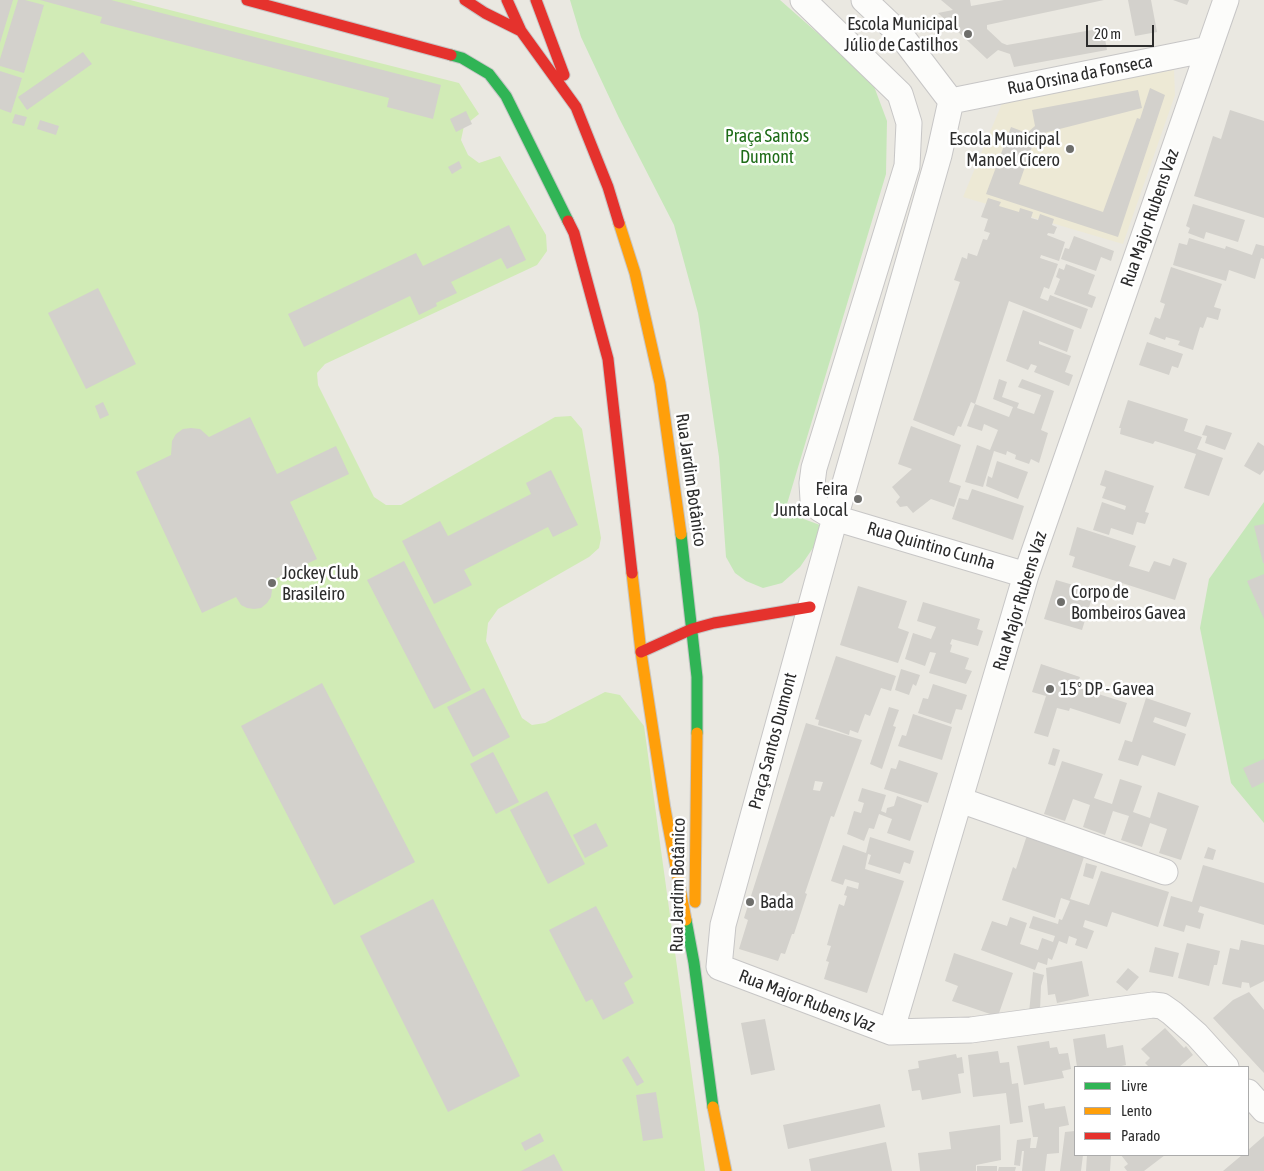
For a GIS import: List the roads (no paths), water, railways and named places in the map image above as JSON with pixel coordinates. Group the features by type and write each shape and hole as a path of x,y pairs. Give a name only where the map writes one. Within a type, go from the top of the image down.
{"main road":[{"name":"Rua Jardim Botânico","path":"247,0 462,58 489,74 506,96 574,233 608,359 641,652 665,809 694,964 714,1112 726,1171"},
{"path":"465,0 485,13 521,31"},
{"name":"Rua Jardim Botânico","path":"507,0 521,31 576,107 608,187 635,273 660,383 678,502 698,677 694,964"},
{"path":"536,0 576,107"},
{"path":"641,652 692,629 727,620 810,607"}],"street":[{"path":"803,0 900,94 910,123 908,166 814,468 812,484 814,500 820,509 835,518"},
{"path":"864,0 900,34 951,101"},
{"name":"Rua Major Rubens Vaz","path":"719,965 721,968 891,1032 1026,574 1226,0"},
{"name":"Rua Orsina da Fonseca","path":"951,101 1209,50"},
{"name":"Praça Santos Dumont","path":"719,965 723,925 810,607 939,155 951,101"},
{"name":"Rua Quintino Cunha","path":"835,518 1026,574"},
{"path":"960,800 1165,872"},
{"path":"891,1032 971,1030 1153,1005 1162,1006 1172,1013 1225,1066"},
{"path":"1249,1093 1264,1110"}],"place":[{"name":"Escola Municipal Júlio de Castilhos","path":"968,34"},
{"name":"Escola Municipal Manoel Cícero","path":"1070,149"},
{"name":"Feira Junta Local","path":"858,499"},
{"name":"Jockey Club Brasileiro","path":"272,583"},
{"name":"Corpo de Bombeiros Gavea","path":"1061,602"},
{"name":"15º DP - Gavea","path":"1050,689"},
{"name":"Bada","path":"750,902"}]}
